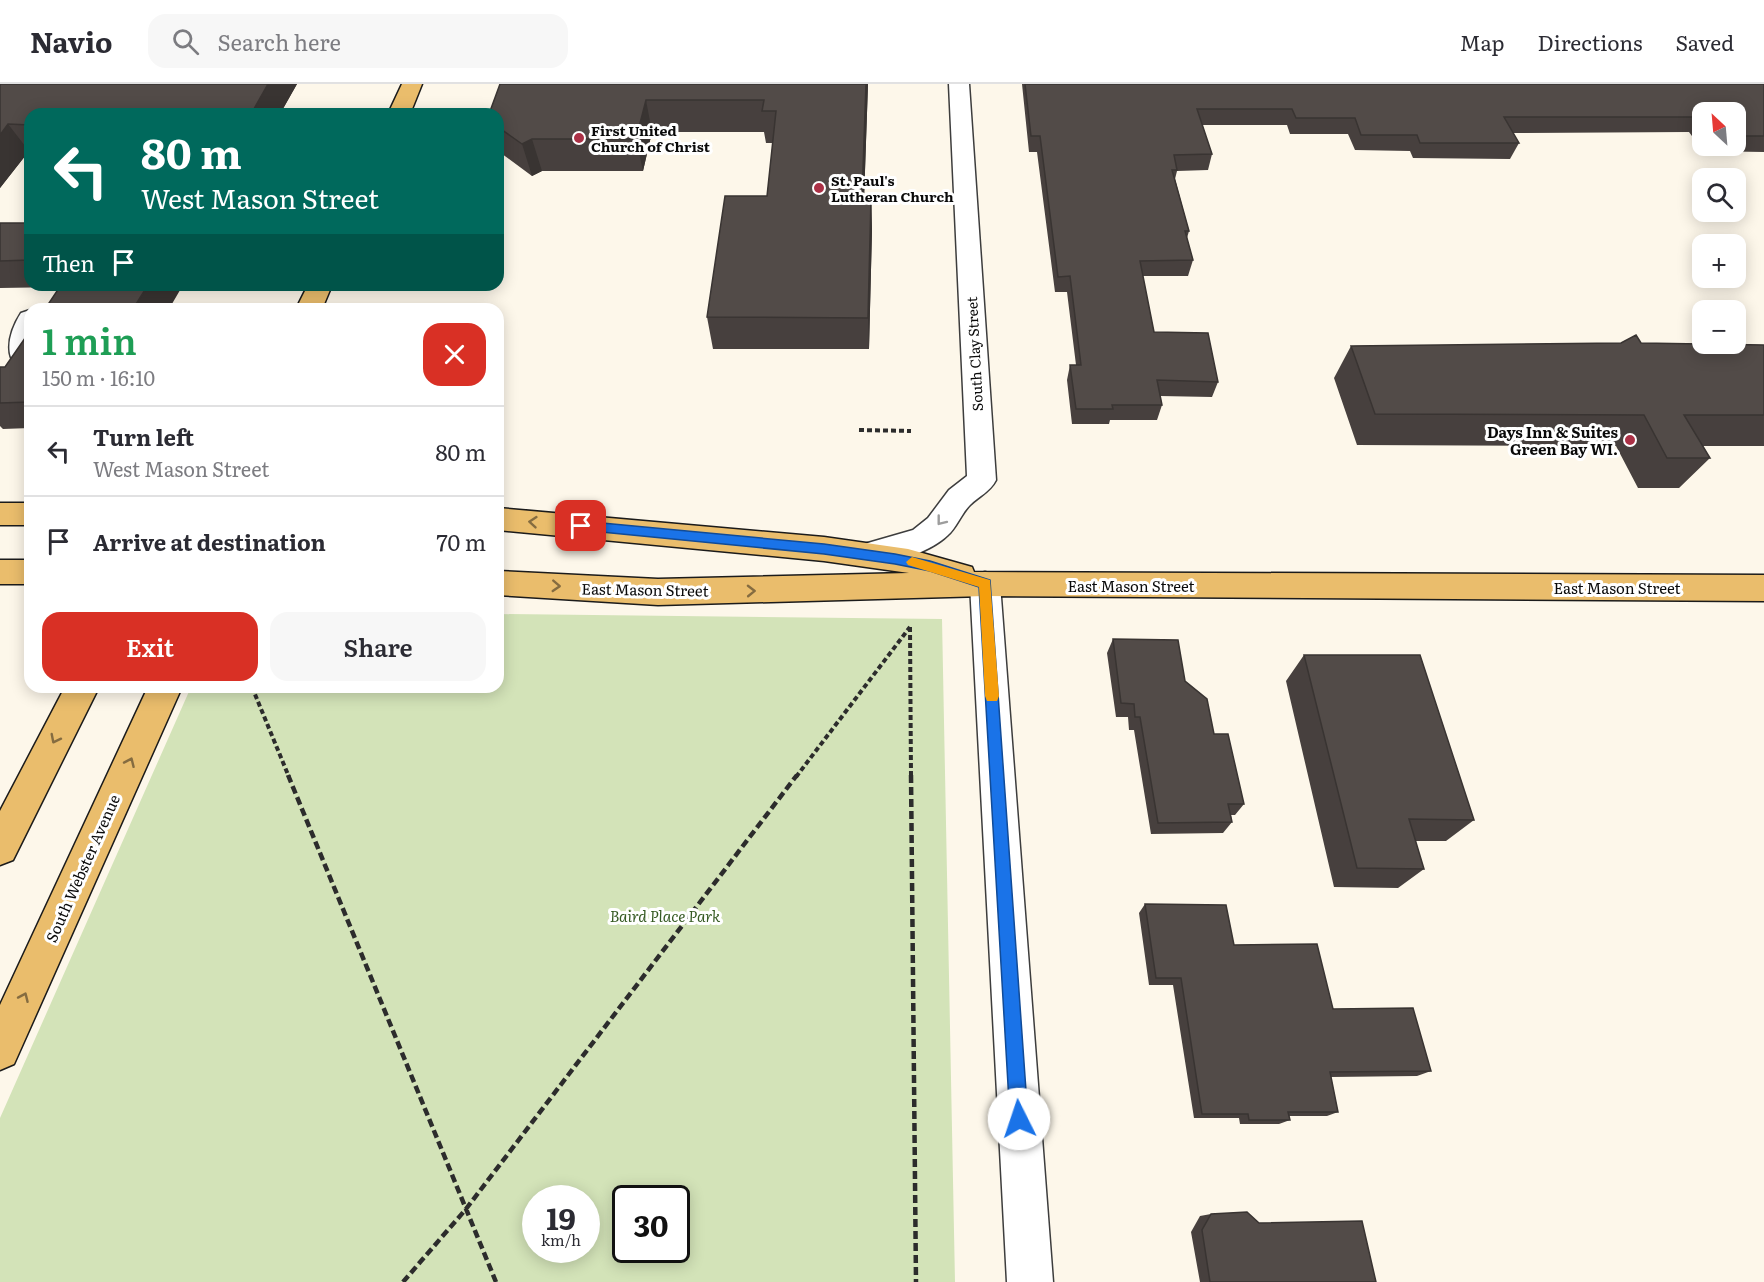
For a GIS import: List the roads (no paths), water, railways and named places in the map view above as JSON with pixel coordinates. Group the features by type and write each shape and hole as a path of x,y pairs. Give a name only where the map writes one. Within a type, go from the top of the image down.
{"main road":[{"path":"402,108 412,84"},
{"path":"0,514 24,514"},
{"path":"504,520 865,555 919,563 985,584"},
{"path":"0,572 24,572"},
{"name":"East Mason Street","path":"504,583 658,592 985,584 1764,588"},
{"path":"0,848 79,693"},
{"name":"South Webster Avenue","path":"0,1050 162,693"}],"street":[{"name":"South Clay Street","path":"865,555 907,545 931,533 959,498 982,480 959,84"},
{"path":"24,331 22,341 24,357"},
{"path":"985,584 1030,1282"}],"place":[{"name":"First United Church of Christ","path":"579,138"},
{"name":"St. Paul's Lutheran Church","path":"819,188"},
{"name":"Days Inn & Suites Green Bay WI.","path":"1630,440"}],"park label":[{"name":"Baird Place Park","path":"665,915"}]}
